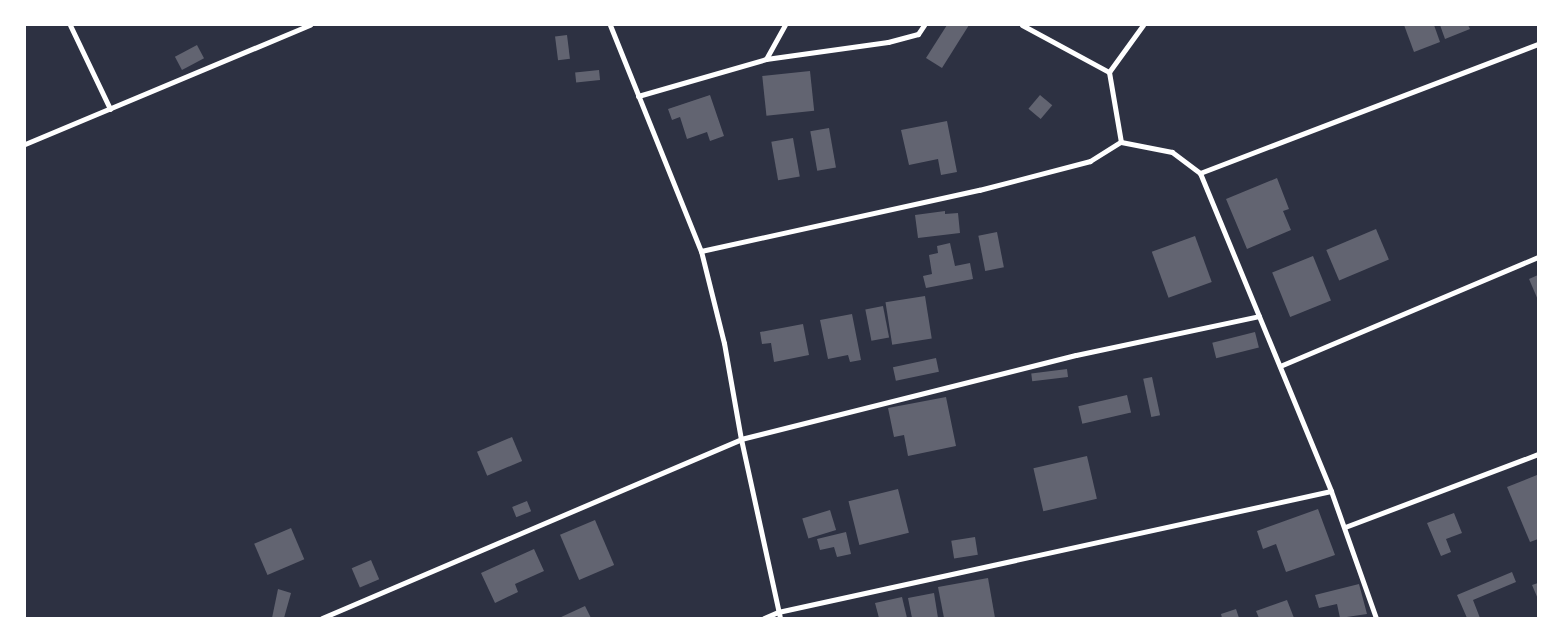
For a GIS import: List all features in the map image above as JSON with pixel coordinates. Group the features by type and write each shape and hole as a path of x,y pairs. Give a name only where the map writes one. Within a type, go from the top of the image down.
{"street":[{"path":"70,25 110,109"},
{"path":"25,144 310,25"},
{"path":"610,25 701,251 724,343 741,439 780,618"},
{"path":"766,59 785,25"},
{"path":"638,96 766,59 888,42 918,34 924,25"},
{"path":"1022,25 1109,72"},
{"path":"1120,142 1109,72 1143,25"},
{"path":"1200,173 1538,44"},
{"path":"701,251 978,190 1090,161 1120,142 1172,152 1200,173 1331,491 1376,618"},
{"path":"1280,366 1538,257"},
{"path":"322,618 741,439 1076,355 1259,316"},
{"path":"1345,528 1538,454"},
{"path":"764,618 778,612 1331,491"}],"building":[{"path":"947,25 969,25 942,68 926,58"},
{"path":"1404,25 1434,25 1440,42 1414,52"},
{"path":"1440,25 1468,25 1470,29 1445,39"},
{"path":"567,35 570,59 558,60 555,36"},
{"path":"197,45 204,58 182,70 175,57"},
{"path":"599,70 600,80 576,82 575,73"},
{"path":"810,71 814,111 766,116 762,76"},
{"path":"710,95 724,136 710,141 707,132 687,139 680,117 672,120 668,109"},
{"path":"1040,95 1052,105 1041,119 1028,109"},
{"path":"947,121 957,172 941,175 938,159 909,165 901,130"},
{"path":"829,128 836,167 817,171 810,131"},
{"path":"793,138 800,176 778,180 771,142"},
{"path":"1277,178 1289,209 1283,211 1291,230 1247,249 1226,199"},
{"path":"945,211 945,214 958,213 960,233 918,238 915,215"},
{"path":"1376,229 1389,259 1339,280 1326,250"},
{"path":"997,232 1004,267 985,271 978,236"},
{"path":"1195,236 1212,282 1169,298 1152,252"},
{"path":"950,243 955,266 970,263 973,279 926,288 923,276 932,274 929,255 938,253 937,246"},
{"path":"1313,256 1331,301 1290,317 1272,272"},
{"path":"1538,275 1538,300 1529,279"},
{"path":"925,296 932,338 892,345 885,302"},
{"path":"883,306 889,337 871,341 865,309"},
{"path":"852,314 861,360 850,362 848,355 828,359 820,320"},
{"path":"803,324 809,355 774,362 771,343 762,344 760,332"},
{"path":"1255,332 1259,348 1216,358 1212,343"},
{"path":"936,358 939,372 896,381 893,367"},
{"path":"1067,369 1068,377 1032,381 1031,373"},
{"path":"1152,377 1160,415 1151,417 1143,379"},
{"path":"1127,395 1131,413 1082,424 1078,406"},
{"path":"946,397 956,446 908,456 904,435 894,437 888,408"},
{"path":"512,437 522,461 487,476 477,452"},
{"path":"1087,456 1097,499 1043,511 1033,468"},
{"path":"1537,475 1538,539 1530,542 1507,487"},
{"path":"898,489 909,533 859,545 849,501"},
{"path":"527,501 531,511 516,517 512,507"},
{"path":"1318,509 1335,555 1286,572 1276,544 1263,549 1257,531"},
{"path":"830,510 836,530 808,539 802,518"},
{"path":"1454,513 1462,533 1446,539 1451,552 1441,556 1427,523"},
{"path":"595,520 614,565 579,580 560,535"},
{"path":"291,528 304,559 267,575 254,544"},
{"path":"846,532 851,554 837,557 834,547 820,550 817,539"},
{"path":"975,537 978,555 954,559 951,541"},
{"path":"534,549 544,571 515,584 518,592 495,603 481,573"},
{"path":"371,560 379,579 360,588 352,568"},
{"path":"1512,572 1516,582 1473,600 1480,618 1467,618 1457,595"},
{"path":"988,578 995,618 944,618 938,587"},
{"path":"1538,583 1538,599 1532,585"},
{"path":"1359,584 1367,614 1340,618 1337,604 1319,608 1315,595"},
{"path":"278,589 291,593 284,618 272,618"},
{"path":"934,593 938,618 912,618 908,598"},
{"path":"902,597 907,618 879,618 875,603"},
{"path":"1287,600 1294,618 1259,618 1256,611"},
{"path":"585,606 591,618 559,618"},
{"path":"1236,609 1239,618 1222,618 1221,614"}]}
